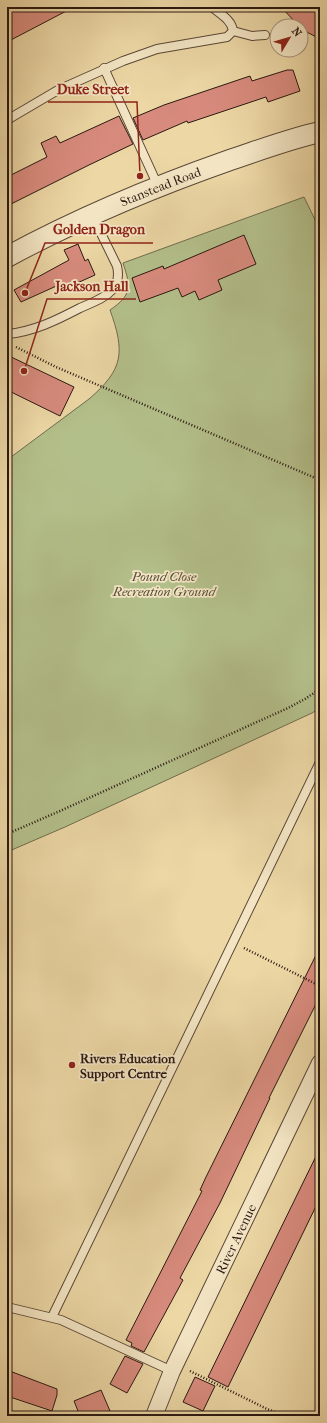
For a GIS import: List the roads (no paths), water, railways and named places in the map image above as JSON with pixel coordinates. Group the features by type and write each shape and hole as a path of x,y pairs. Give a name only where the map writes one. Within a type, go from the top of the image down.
{"street":[{"name":"Stanstead Road","path":"7,257 92,214 158,186 302,136 320,132"},
{"name":"River Avenue","path":"154,1416 174,1367 320,1063"}],"lane":[{"path":"212,7 230,22 233,31"},
{"path":"233,31 252,36 265,35"},
{"path":"7,120 58,90 104,68 157,50 196,42 223,39 233,31"},
{"path":"104,68 158,186"},
{"path":"7,334 23,332 48,324 98,300 116,285 118,273 117,266 92,214"},
{"path":"52,1317 320,762"},
{"path":"7,1306 61,1320 174,1367"}],"place":[{"name":"Duke Street","path":"140,176"},
{"name":"Golden Dragon","path":"25,293"},
{"name":"Jackson Hall","path":"24,371"},
{"name":"Rivers Education Support Centre","path":"72,1065"}],"park label":[{"name":"Pound Close Recreation Ground","path":"164,584"}]}
